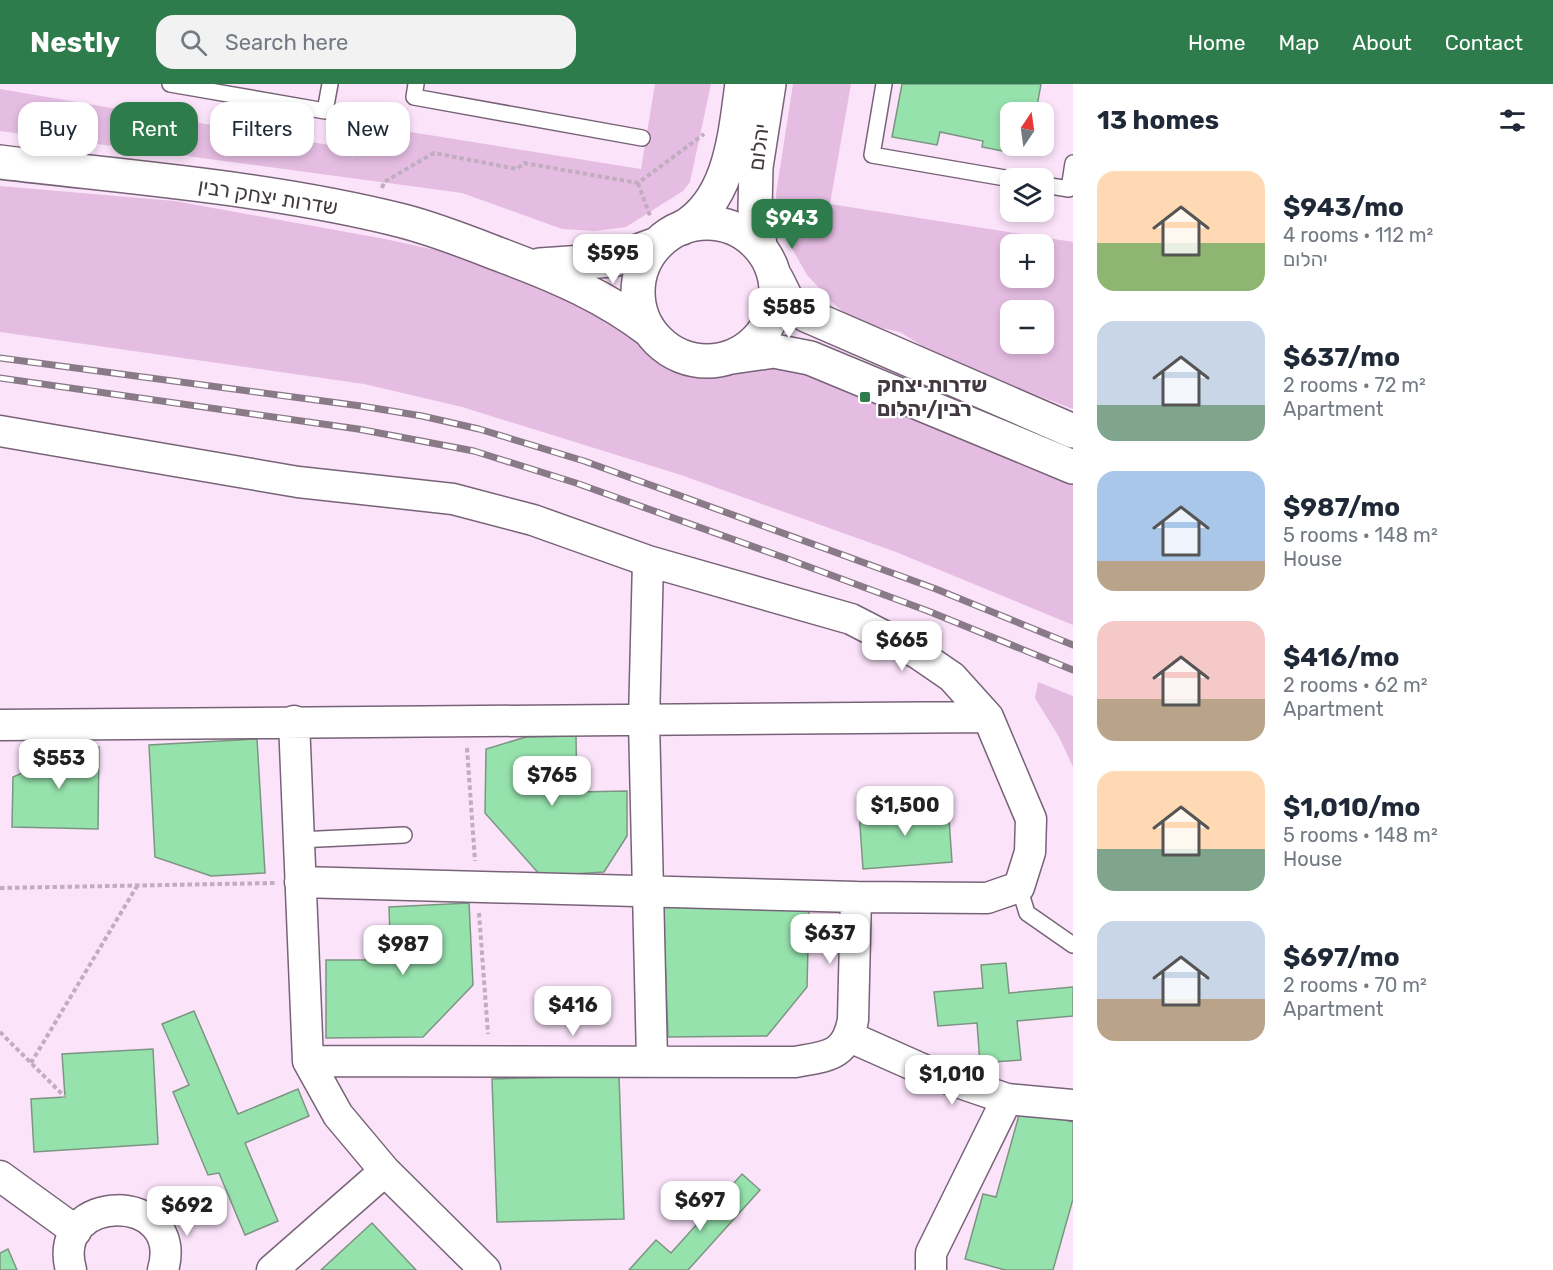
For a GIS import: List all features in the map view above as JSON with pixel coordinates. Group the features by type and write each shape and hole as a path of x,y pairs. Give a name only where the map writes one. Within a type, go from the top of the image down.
{"main road":[{"name":"יהלום","path":"760,246 755,208 756,167 769,84"},
{"name":"יהלום","path":"666,238 698,219 713,199 728,162 741,96"},
{"name":"שדרות יצחק רבין","path":"0,162 213,187 373,215 445,234 554,275 621,308 650,331"},
{"path":"1073,431 806,315 789,304 760,246 743,233 724,225 703,223 666,238 645,262 639,282 639,304 650,331 673,352 691,359 711,361 774,351 810,358 1073,467"},
{"name":"שדרות יצחק רבין","path":"529,265 579,264 613,260 666,238"},
{"path":"730,357 743,351 766,329 773,314 776,278"}],"street":[{"path":"0,431 298,482 453,499 533,520 648,561 851,619 917,653 951,677 988,717 1031,819 1030,852 1019,887 987,898 856,897 300,882"},
{"path":"648,561 644,721 652,1060"},
{"path":"0,725 988,717"},
{"path":"294,721 308,1061 338,1115 385,1171 485,1270"},
{"path":"308,1061 795,1062 834,1054 850,1037 853,1020 856,897"},
{"path":"850,1037 930,1073 1007,1099 1073,1105"},
{"path":"931,1270 931,1253 1007,1099"},
{"path":"272,1270 385,1171"},
{"path":"3,1183 76,1231"},
{"path":"71,1270 70,1246 76,1231 87,1219 101,1211 117,1208 134,1211 148,1219 159,1231 165,1246 164,1270"}],"lane":[{"path":"170,84 325,111 330,84"},
{"path":"416,84 414,97 642,138"},
{"path":"884,84 872,155 1000,177"},
{"path":"1054,187 1069,189 1073,163"},
{"path":"298,840 404,835"},
{"path":"1019,887 1027,913 1073,945"}],"path":[{"path":"638,183 741,96"},
{"path":"373,215 384,182 434,153 517,169 524,163 638,183"},
{"path":"638,183 666,238"},
{"path":"0,888 300,882"},
{"path":"31,1063 137,886"},
{"path":"0,1032 65,1097"}],"shaded area":[{"path":"655,84 711,84 690,182 683,191 626,227 595,231 562,229 462,193 186,156 198,156 198,123 210,125 210,156 314,156 314,142 326,144 326,156 352,156 352,160 353,156 410,156 410,132 641,169"},
{"path":"793,84 851,84 830,204 1022,234 1000,234 1000,288 1054,288 1054,239 1073,242 1073,409 941,358 900,332 858,323 837,307 807,275 790,245 777,207 776,194"},
{"path":"0,89 76,102 18,102 18,133 0,131"},
{"path":"98,106 110,108 110,146 98,144"},
{"path":"0,186 175,201 385,239 505,265 582,296 639,339 661,360 716,368 764,362 815,370 943,431 1073,484 1073,625 896,552 681,475 462,407 364,384 0,332"},
{"path":"1038,682 1073,696 1073,767 1059,737 1035,698"}],"building":[{"path":"902,84 1041,84 1038,102 1000,102 1000,150 982,147 983,141 940,132 937,145 892,137"},
{"path":"576,736 577,792 627,791 627,836 604,872 541,876 485,813 486,749 526,737"},
{"path":"257,739 265,873 211,876 155,857 149,745"},
{"path":"46,746 99,747 98,829 12,827 13,777 36,767"},
{"path":"948,805 952,862 863,869 859,811"},
{"path":"469,903 473,985 423,1037 326,1038 326,960 366,960 390,935 389,907"},
{"path":"663,904 809,908 807,987 767,1036 668,1037"},
{"path":"1006,963 1009,993 1073,987 1073,1016 1017,1021 1021,1060 980,1063 977,1023 938,1026 934,992 983,988 981,965"},
{"path":"194,1011 238,1114 298,1089 309,1116 245,1143 278,1221 245,1235 219,1173 208,1175 173,1092 189,1085 162,1024"},
{"path":"153,1049 158,1144 34,1152 31,1099 65,1097 62,1054"},
{"path":"619,1076 624,1219 497,1222 492,1079"},
{"path":"1021,1108 1073,1122 1073,1199 1053,1270 1005,1270 965,1259 983,1194 996,1197"},
{"path":"742,1174 760,1190 688,1270 629,1270 656,1240 671,1253"},
{"path":"372,1223 416,1270 321,1270"},
{"path":"8,1249 17,1270 0,1270 0,1253"}],"railway":[{"path":"0,358 361,406 422,416 479,429 584,461 692,500 936,589 1073,645"},
{"path":"0,378 358,429 474,451 576,483 785,558 928,611 1073,670"}],"place":[{"name":"שדרות יצחק רבין/יהלום","path":"865,397"}]}
